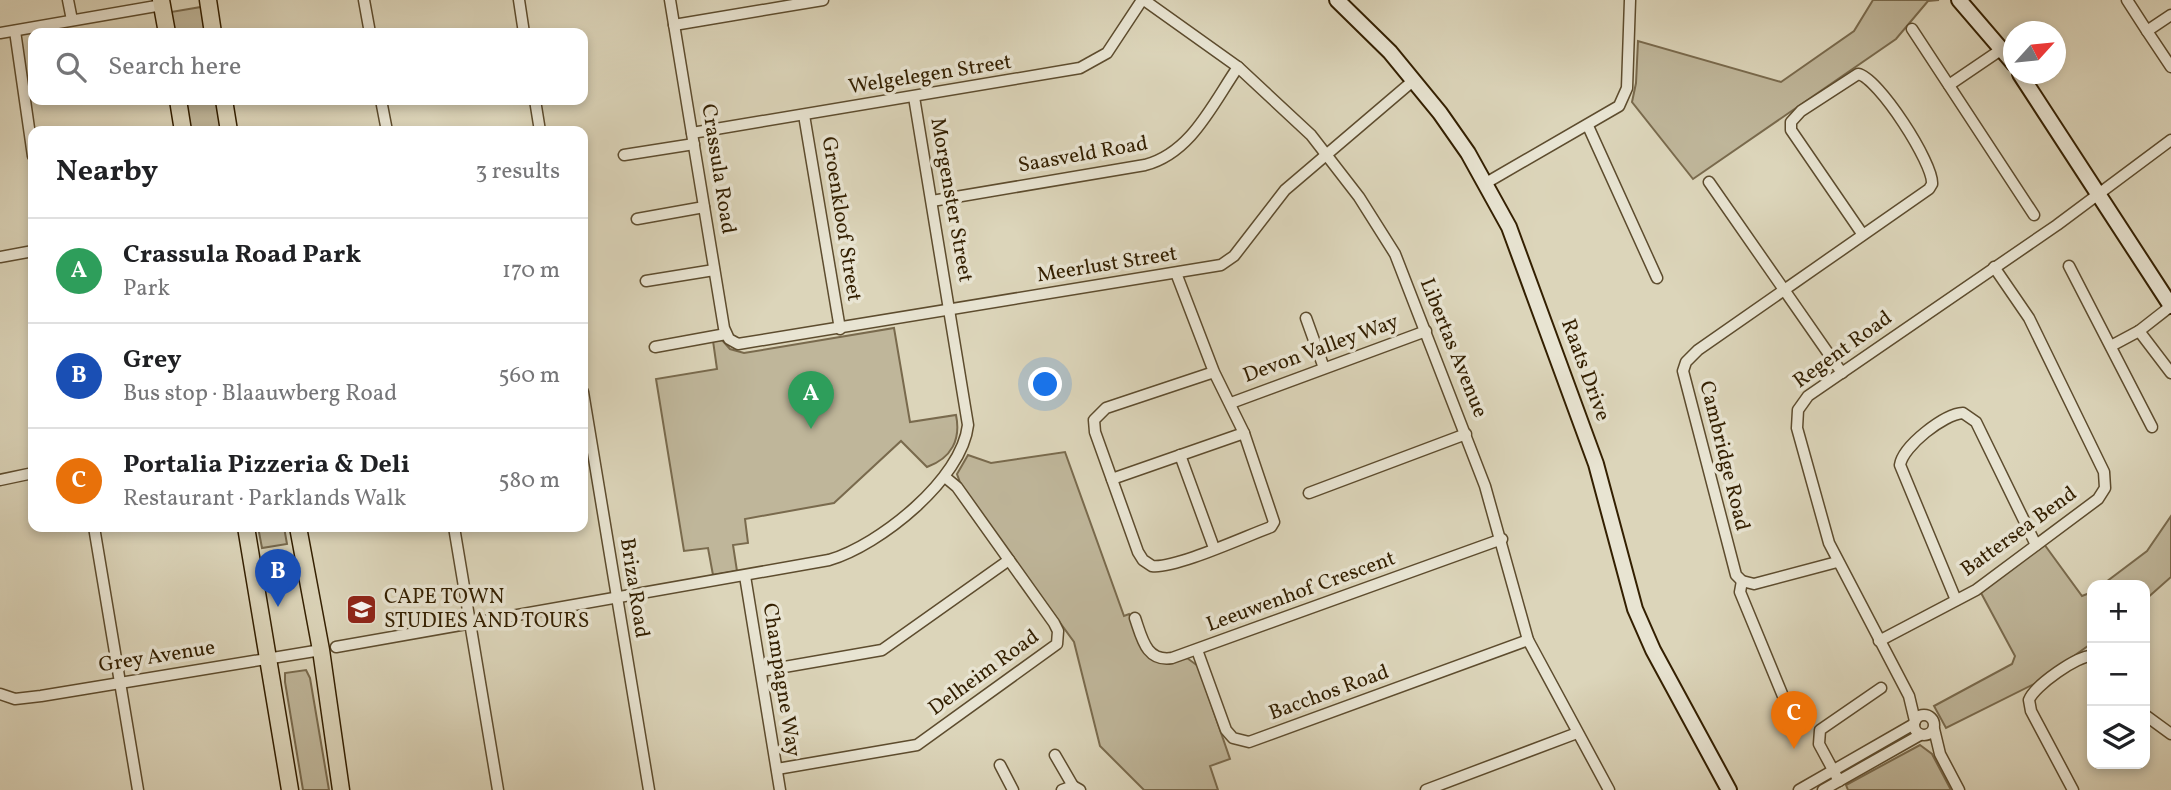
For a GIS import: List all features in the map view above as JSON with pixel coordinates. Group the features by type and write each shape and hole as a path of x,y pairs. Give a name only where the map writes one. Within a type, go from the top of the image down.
{"main road":[{"path":"208,0 212,28"},
{"path":"162,2 166,28"},
{"path":"179,105 182,126"},
{"path":"225,105 228,126"},
{"path":"247,532 290,790"},
{"path":"299,532 328,649 341,790"}],"street":[{"path":"68,0 72,20"},
{"path":"364,0 369,28"},
{"path":"519,0 523,28"},
{"name":"Crassula Road","path":"670,0 714,270 729,338"},
{"path":"674,25 823,0"},
{"name":"Libertas Avenue","path":"1143,0 1238,68 1329,154 1395,254 1466,434 1502,540 1528,640 1609,790"},
{"name":"Welgelegen Street","path":"624,155 804,115 1068,71 1087,65 1116,43 1143,0"},
{"name":"Raats Drive","path":"1337,0 1414,80 1457,136 1486,183 1518,247 1589,442 1641,624 1728,790"},
{"path":"1486,183 1615,110 1626,93 1630,0"},
{"path":"1949,85 2002,49 1959,0"},
{"path":"2126,0 2171,67"},
{"path":"31,28 162,2"},
{"path":"2147,31 2171,15"},
{"path":"0,33 28,28"},
{"path":"1912,29 2034,215"},
{"path":"15,31 29,126"},
{"name":"Saasveld Road","path":"932,201 1144,165 1164,159 1183,145 1238,68"},
{"path":"1784,289 1863,235 1928,189 1933,181 1929,165 1875,83 1858,74 1801,111 1791,122 1791,130 1863,235"},
{"name":"Meerlust Street","path":"655,347 729,338 745,344 1176,273 1227,262 1284,190 1414,80"},
{"path":"2027,84 2171,306 2139,331 2110,346"},
{"name":"Morgenster Street","path":"914,97 968,425 965,444 946,477"},
{"path":"382,105 386,126"},
{"path":"536,105 539,126"},
{"name":"Groenkloof Street","path":"804,115 840,329"},
{"path":"1588,126 1657,278"},
{"name":"Regent Road","path":"1927,715 1909,696 1837,562 1824,527 1796,422 1804,400 2057,225 2171,140"},
{"path":"1709,182 1842,373"},
{"path":"637,219 704,207"},
{"path":"0,257 28,252"},
{"path":"2069,266 2152,426"},
{"name":"Battersea Bend","path":"1879,641 1976,590 2098,499 2106,480 2029,318 1994,267"},
{"path":"646,282 714,270"},
{"path":"1176,273 1214,372 1244,433 1274,522 1270,527 1162,566 1148,565 1138,552 1094,427 1098,413 1214,372"},
{"name":"Cambridge Road","path":"1742,581 1733,567 1683,371 1686,362 1698,350 1784,289"},
{"path":"1306,318 1324,368"},
{"name":"Devon Valley Way","path":"1231,403 1426,331"},
{"path":"2139,331 2171,373"},
{"path":"1956,600 1900,465 1903,453 1910,444 1952,415 1963,413 1974,419 2036,545"},
{"name":"Briza Road","path":"588,421 649,790"},
{"path":"1112,479 1244,433"},
{"path":"1309,493 1466,434"},
{"path":"1180,455 1214,548"},
{"path":"0,480 28,474"},
{"name":"Delheim Road","path":"777,769 917,745 1052,650 1059,638 1058,631 1009,560 957,487 946,477"},
{"name":"Grey Avenue","path":"0,694 15,699 28,698 471,626 745,576 846,554 924,500 946,477"},
{"path":"95,532 138,790"},
{"path":"455,532 498,790"},
{"name":"Leeuwenhof Crescent","path":"1135,618 1149,652 1158,659 1172,659 1502,540"},
{"path":"761,671 882,650 1009,560"},
{"path":"1785,701 1740,592 1742,581 1754,584 1837,562"},
{"name":"Champagne Way","path":"745,576 780,790"},
{"name":"Bacchos Road","path":"1197,650 1226,730 1233,738 1249,742 1528,640"},
{"path":"2073,790 2031,710 2029,699 2036,688 2078,659 2087,657"},
{"path":"1839,781 1817,739 1819,730 1881,688"},
{"name":"Regent Road","path":"1909,696 1914,722"},
{"path":"1799,790 1920,716 1927,715 1934,722 1940,754 1959,790"},
{"path":"2150,719 2171,734"},
{"path":"1914,722 1921,735 1940,754"},
{"path":"1824,790 1934,729"},
{"path":"1426,790 1577,733"},
{"path":"1055,755 1072,789"},
{"path":"1000,765 1013,790"}],"shaded area":[{"path":"1873,0 1939,0 1928,1 1896,39 1693,179 1632,102 1636,83 1638,41 1781,82 1854,31"},
{"path":"201,7 204,28 174,28 171,12"},
{"path":"187,105 217,105 220,126 190,126"},
{"path":"894,328 910,422 956,415 956,440 948,453 927,467 901,441 834,503 745,519 748,543 733,545 737,571 713,575 708,548 684,551 656,379 717,369 713,341 722,340 730,349 744,353"},
{"path":"1065,452 1124,616 1129,614 1143,651 1160,663 1187,658 1198,666 1230,759 1210,766 1218,790 1144,790 1100,746 1074,642 962,488 957,474 968,455 991,463"},
{"path":"2171,516 2171,577 2150,596 2150,580 2109,580 2147,551"},
{"path":"259,532 285,532 287,544 262,548"},
{"path":"2044,544 2082,596 2087,594 2087,647 2036,683 1946,728 1934,706 2012,664 2015,656 1980,591"},
{"path":"306,670 310,678 329,790 303,790 285,673"},
{"path":"1920,745 1932,754 1951,790 1848,790 1846,785"}],"place":[{"name":"Crassula Road Park","path":"811,429"},
{"name":"Grey","path":"278,607"},
{"name":"CAPE TOWN STUDIES AND TOURS","path":"361,609"},
{"name":"Portalia Pizzeria & Deli","path":"1794,749"}]}
